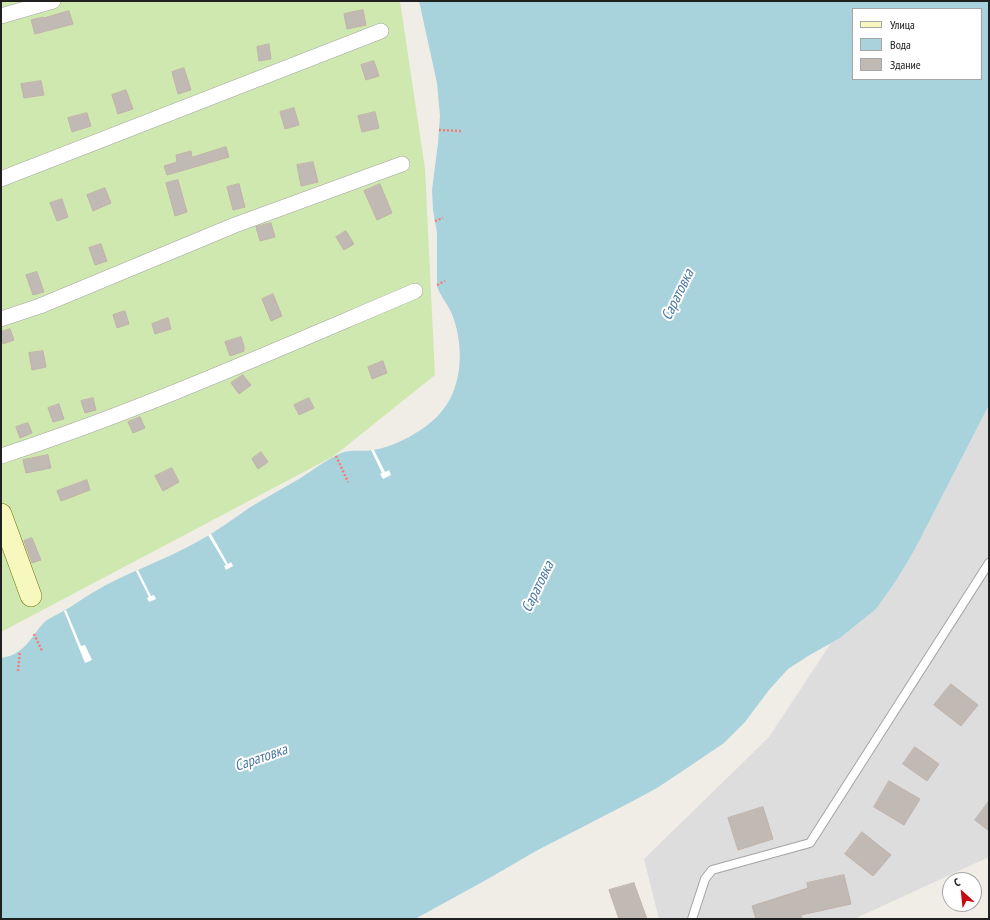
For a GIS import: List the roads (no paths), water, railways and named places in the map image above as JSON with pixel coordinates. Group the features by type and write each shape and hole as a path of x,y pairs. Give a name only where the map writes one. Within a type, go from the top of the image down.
{"street":[{"path":"1,16 53,1"},
{"path":"1,179 381,31"},
{"path":"1,319 40,306 235,225 402,164"},
{"path":"1,456 51,440 170,394 414,292"},
{"path":"1,514 31,596"}],"lane":[{"path":"692,919 705,879 712,870 810,843 989,563"}],"water":[{"name":"Саратовка","path":"419,1 989,1 989,405 915,549 896,581 876,609 840,638 788,669 769,690 745,722 724,743 657,788 536,851 415,919 1,919 1,658 13,655 23,648 47,620 105,586 197,542 249,508 335,456 349,451 369,451 382,448 410,436 436,418 449,401 455,389 458,376 460,350 458,336 451,312 437,286 437,233 433,210 432,190 440,116 437,83"}]}
